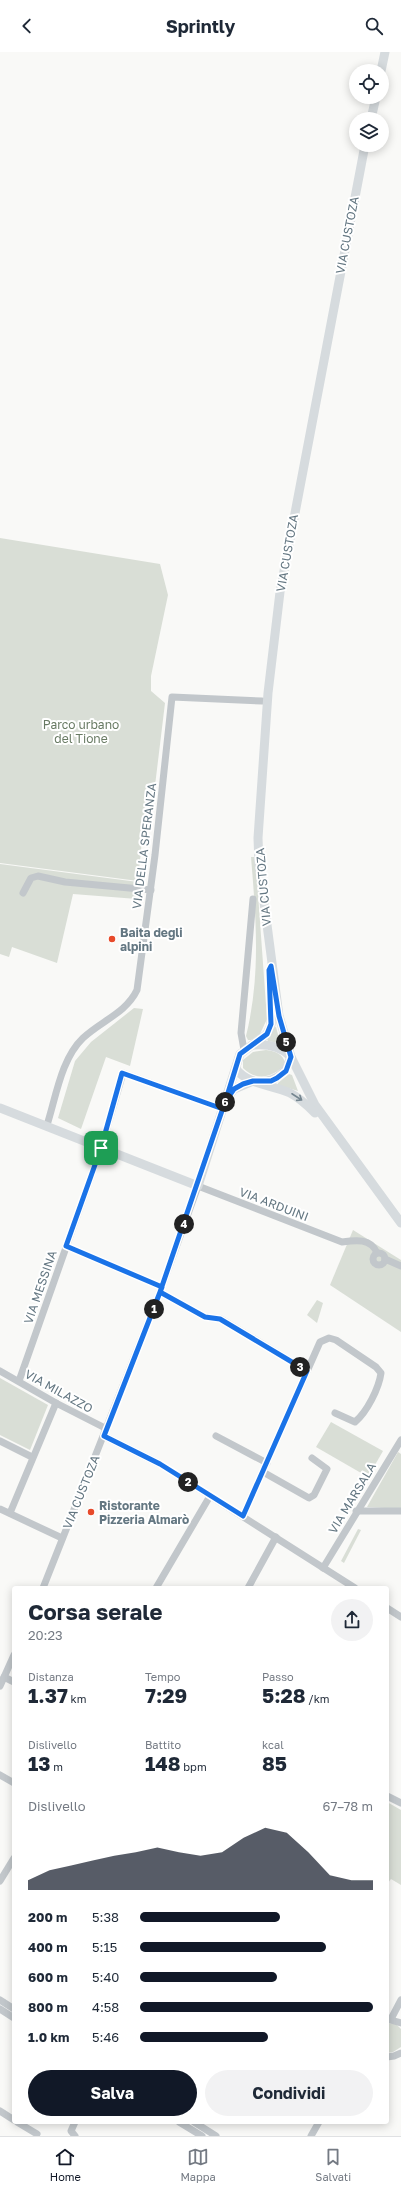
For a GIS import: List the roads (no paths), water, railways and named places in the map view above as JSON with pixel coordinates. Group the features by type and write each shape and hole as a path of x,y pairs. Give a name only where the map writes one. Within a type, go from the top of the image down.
{"main road":[{"path":"382,64 385,52"},
{"name":"VIA CUSTOZA","path":"333,1133 306,1092 291,1057 279,1016 259,872 258,838 267,700 274,637 295,504 364,152"},
{"name":"VIA CUSTOZA","path":"198,1186 240,1054 267,1034 271,1024 269,970 271,966"},
{"name":"VIA CUSTOZA","path":"254,1045 276,1046 283,1049 291,1057"},
{"name":"VIA CUSTOZA","path":"224,1105 234,1089 277,1078 286,1071 291,1057"},
{"path":"236,1069 240,1074 257,1082 292,1094 304,1102 333,1133 401,1223"},
{"path":"0,1108 47,1125 198,1186"}],"street":[{"name":"VIA DELLA SPERANZA","path":"47,1125 68,1057 82,1039 126,1006 137,990 151,890 172,697 262,700"},
{"path":"23,893 31,878 38,876 65,882 151,890"},
{"name":"VIA CUSTOZA","path":"244,1050 241,1033 253,899"},
{"name":"VIA MESSINA","path":"19,1381 101,1148 122,1073 224,1105"},
{"name":"VIA CUSTOZA","path":"44,1586 161,1290 198,1186"},
{"name":"VIA ARDUINI","path":"198,1186 342,1242 360,1240 367,1242 374,1247 377,1253"},
{"path":"66,1246 161,1290 205,1317 220,1319 307,1371"},
{"path":"385,1259 382,1265 375,1264 373,1258 377,1253 383,1254 385,1259 401,1266"},
{"path":"243,1516 320,1342 329,1338 336,1340 376,1367 381,1373 380,1381 356,1422 335,1413"},
{"name":"VIA MILAZZO","path":"0,1371 56,1403 107,1429"},
{"path":"10,1513 32,1457 56,1403"},
{"path":"104,1436 160,1464 352,1586"},
{"path":"216,1436 267,1463"},
{"name":"VIA MARSALA","path":"323,1568 356,1511 401,1440"},
{"path":"0,1441 32,1457"},
{"path":"263,1472 309,1498 314,1495 327,1469 312,1458"},
{"path":"157,1586 210,1496"},
{"path":"0,1509 62,1538"},
{"path":"356,1511 401,1511"},
{"path":"249,1586 276,1537"},
{"path":"389,1609 401,1617"},
{"path":"0,1686 12,1659"},
{"path":"4,1677 12,1681"},
{"path":"0,1774 12,1782"},
{"path":"389,1797 401,1803"},
{"path":"0,1881 12,1861"},
{"path":"0,2000 12,2008"},
{"path":"389,2017 401,2000"},
{"path":"0,2009 12,2017"},
{"path":"389,2018 401,2023"},
{"path":"389,2057 401,2053"},
{"path":"0,2111 12,2119"},
{"path":"20,2124 37,2134"},
{"path":"74,2124 71,2131 75,2136"},
{"path":"182,2124 202,2136"},
{"path":"197,2124 216,2136"},
{"path":"311,2136 318,2124"}],"place":[{"name":"Baita degli alpini","path":"112,939"},
{"name":"Ristorante Pizzeria Almarò","path":"91,1512"}],"park label":[{"name":"Parco urbano del Tione","path":"81,731"}]}
